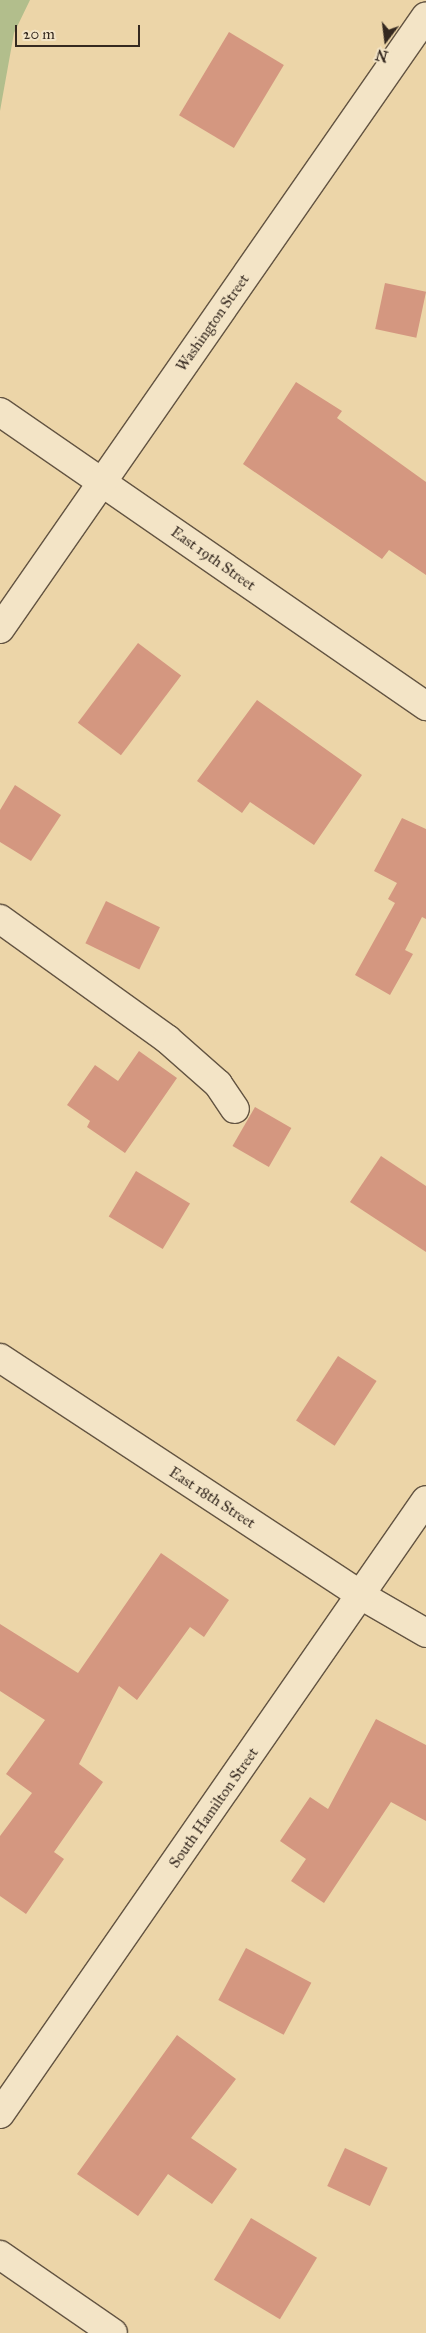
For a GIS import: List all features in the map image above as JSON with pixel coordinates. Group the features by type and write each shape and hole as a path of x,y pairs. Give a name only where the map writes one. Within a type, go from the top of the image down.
{"street":[{"name":"Washington Street","path":"0,629 416,46 426,16"},
{"name":"East 19th Street","path":"0,412 426,706"},
{"path":"0,919 167,1039 218,1084 235,1109"},
{"name":"East 18th Street","path":"0,1358 362,1596 426,1633"},
{"name":"South Hamilton Street","path":"0,2114 362,1596 426,1500"},
{"path":"0,2254 113,2333"}],"green space":[{"path":"0,0 30,0 14,33 0,111"}],"building":[{"path":"229,32 284,65 234,148 179,115"},
{"path":"385,283 426,292 416,338 375,329"},
{"path":"296,382 342,411 337,418 426,482 426,575 389,550 382,559 243,464"},
{"path":"138,643 181,675 121,755 78,723"},
{"path":"257,700 362,775 314,845 250,802 242,813 197,781"},
{"path":"15,785 61,815 31,861 0,842 0,810"},
{"path":"402,818 426,829 426,919 422,917 405,950 413,954 390,995 355,975 395,903 388,899 397,883 374,871"},
{"path":"106,901 160,927 139,970 85,943"},
{"path":"139,1051 177,1078 125,1153 87,1127 90,1121 67,1105 95,1065 118,1081"},
{"path":"255,1107 291,1128 269,1167 233,1146"},
{"path":"381,1156 426,1186 426,1252 350,1202"},
{"path":"136,1171 190,1203 163,1249 109,1216"},
{"path":"338,1356 377,1381 335,1446 296,1421"},
{"path":"161,1553 229,1600 204,1637 190,1627 137,1700 119,1686 79,1764 103,1782 54,1852 64,1859 26,1914 0,1896 0,1836 32,1793 6,1774 45,1720 0,1691 0,1624 78,1673"},
{"path":"376,1719 426,1745 426,1821 391,1802 324,1903 291,1881 306,1859 280,1841 310,1797 328,1809"},
{"path":"246,1948 311,1983 284,2035 218,2000"},
{"path":"177,2035 236,2079 191,2138 237,2169 212,2204 168,2174 138,2216 77,2174"},
{"path":"345,2148 388,2168 370,2206 327,2186"},
{"path":"251,2218 317,2258 280,2319 214,2280"}]}
